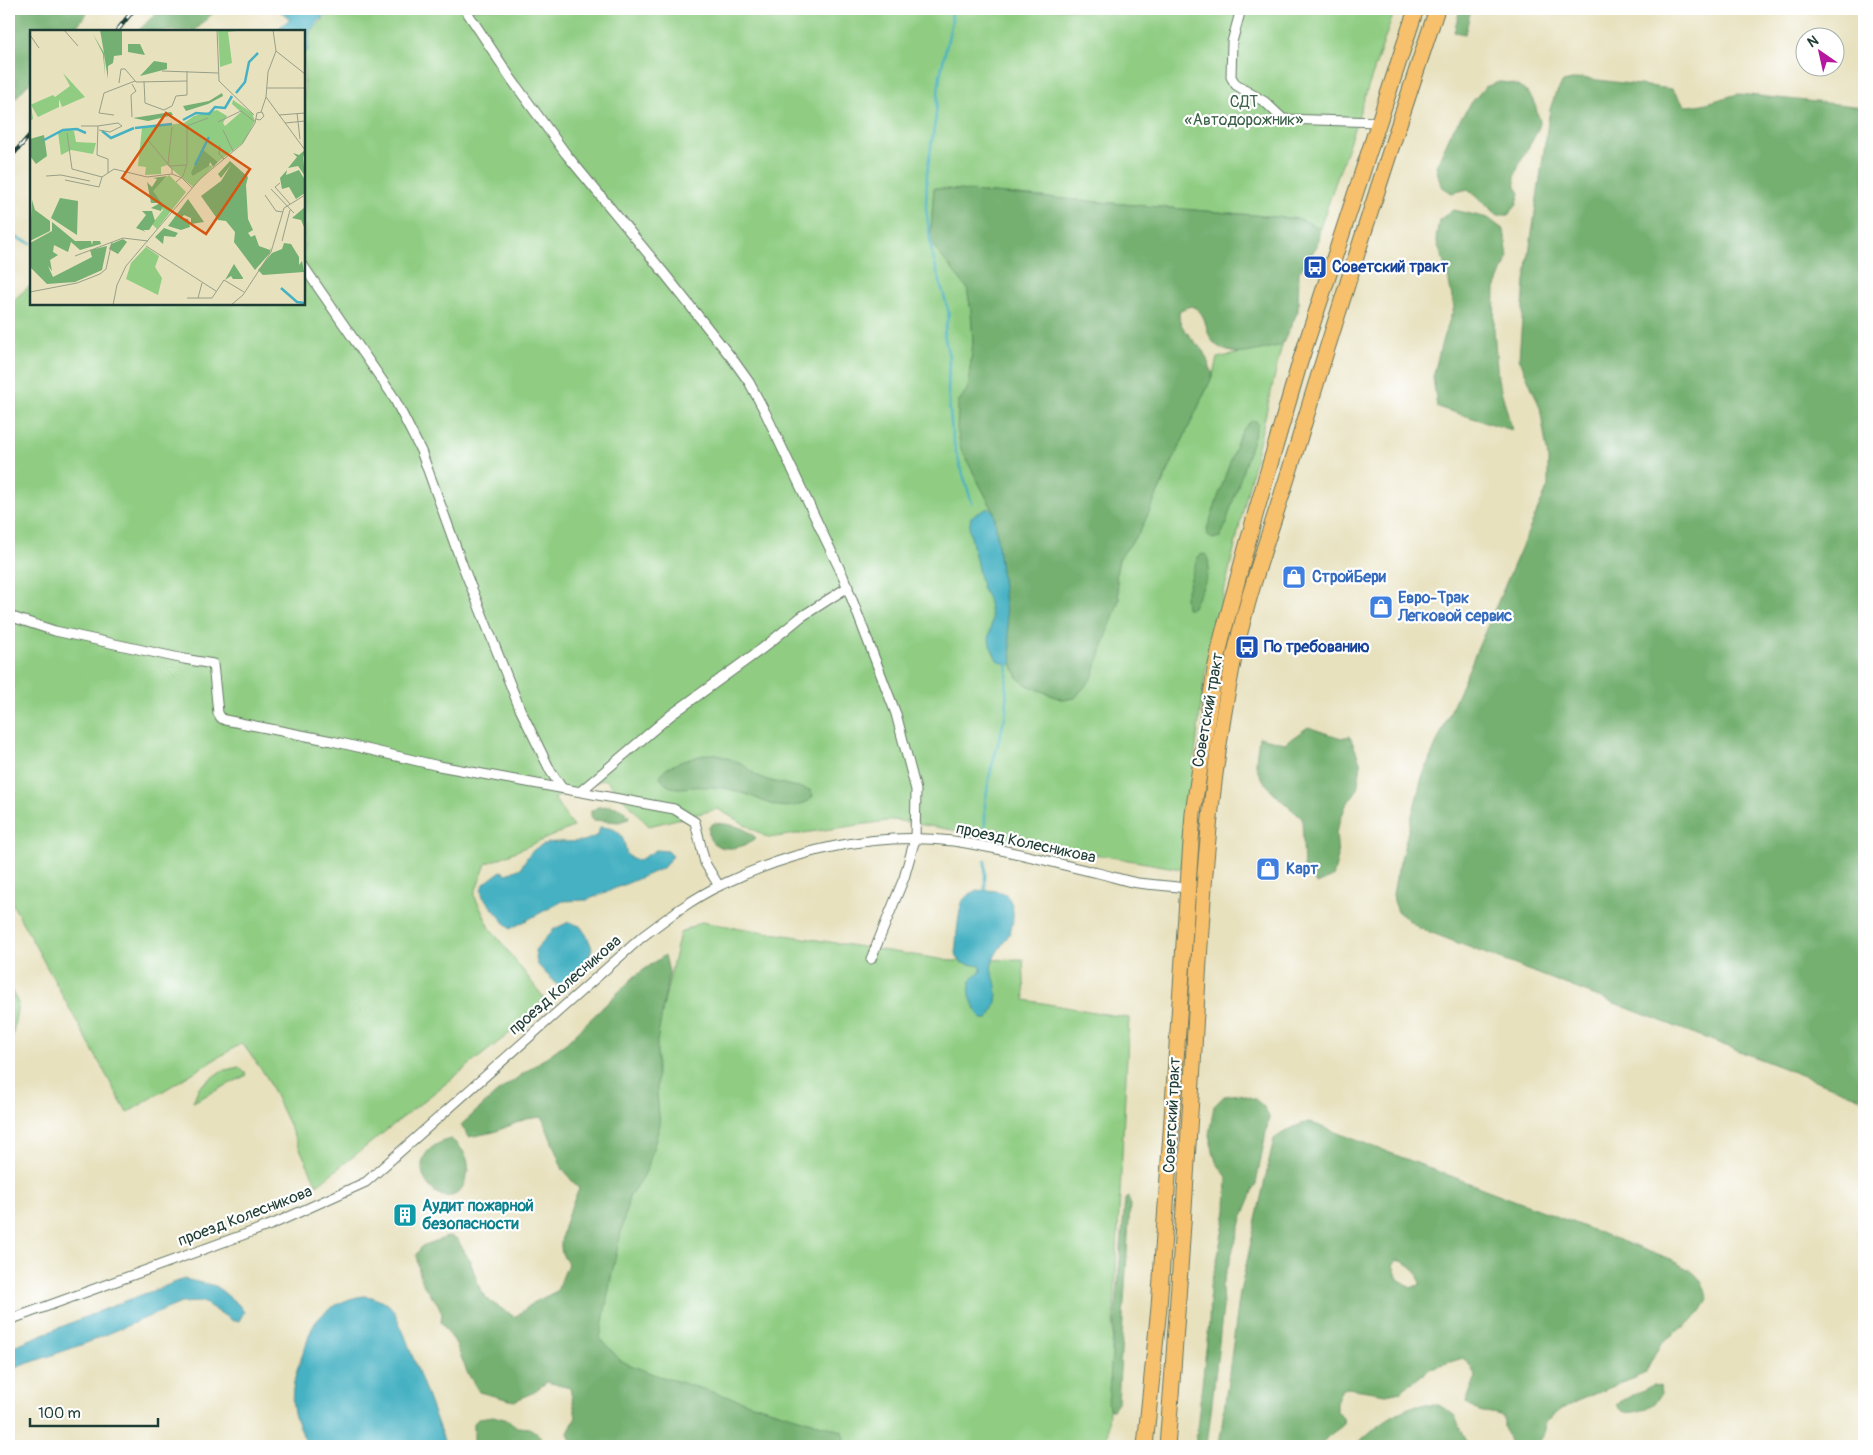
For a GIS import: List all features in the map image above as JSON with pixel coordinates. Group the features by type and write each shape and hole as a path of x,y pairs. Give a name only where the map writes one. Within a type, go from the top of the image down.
{"highway":[{"name":"Советский тракт","path":"1145,1446 1159,1307 1193,813 1222,638 1256,512 1298,372 1416,9"},
{"name":"Советский тракт","path":"1167,1446 1179,1307 1204,890 1212,792 1231,674 1242,626 1353,263 1437,9"},
{"path":"1187,888 1204,890"}],"street":[{"path":"465,9 512,80 566,154 664,273 749,382 766,412 848,587 896,714 916,790 915,838 904,878 871,959"},
{"path":"1241,9 1232,42 1230,74 1236,86 1266,102 1283,119 1378,122"},
{"path":"305,268 393,396 421,451 456,548 520,709 551,772 562,788"},
{"path":"581,791 671,716 763,648 801,617 848,587"},
{"path":"9,616 47,629 214,664 218,714 226,720 332,741 439,766 674,809 695,822 705,863 720,886"},
{"name":"проезд Колесникова","path":"9,1320 273,1224 366,1182 642,937 679,909 720,886 781,861 817,851 874,841 915,838 953,841 989,848 1138,883 1187,888"}],"green space":[{"path":"9,9 90,9 74,30 30,30 30,82 9,105"},
{"path":"160,9 217,9 196,30 139,30"},
{"name":"СДТ «Автодорожник»","path":"333,9 1395,9 1320,228 1300,219 934,188 930,242 967,287 971,311 973,342 968,388 958,403 961,449 994,512 1012,663 1018,678 1027,685 1063,700 1119,600 1116,574 1119,559 1140,531 1213,375 1217,358 1282,345 1205,673 1181,869 894,820 768,838 718,809 649,826 605,779 554,798 573,827 486,864 474,895 490,928 548,1003 317,1185 266,1076 242,1043 127,1113 9,898 9,304 30,286 30,305 305,305 305,38"},
{"path":"1460,9 1471,9 1465,34 1454,32"},
{"path":"1581,78 1672,89 1685,106 1692,106 1739,94 1864,107 1864,1099 1419,928 1398,912 1394,901 1393,894 1396,878 1422,777 1548,486 1548,458 1540,407 1519,358 1525,281 1550,109 1555,95 1563,82"},
{"path":"1499,82 1519,86 1529,94 1535,105 1540,123 1517,170 1515,183 1520,193 1516,206 1508,215 1498,215 1468,189 1452,193 1441,186 1436,166 1452,131 1472,102 1485,87"},
{"path":"934,188 1300,219 1320,228 1317,246 1299,272 1298,311 1282,345 1240,353 1223,349 1215,344 1210,337 1203,316 1198,310 1191,306 1180,310 1180,322 1201,348 1213,375 1140,531 1119,559 1116,574 1119,600 1092,678 1075,698 1063,700 1027,685 1018,678 1012,663 994,512 961,449 957,429 958,403 968,388 973,342 971,311 967,288 930,242"},
{"path":"1453,210 1488,218 1504,230 1508,257 1495,289 1494,330 1498,379 1512,430 1437,407 1433,377 1443,338 1454,308 1448,276 1436,239 1439,220"},
{"path":"1252,421 1256,421 1258,424 1224,529 1220,537 1212,539 1208,535 1207,529 1237,441 1244,429"},
{"path":"1205,554 1209,566 1208,573 1193,607 1190,609 1186,608 1185,597 1197,559 1200,555"},
{"path":"1308,727 1340,738 1350,736 1361,764 1357,790 1346,805 1336,832 1338,857 1333,877 1317,884 1304,869 1302,818 1268,786 1258,771 1256,764 1259,737 1285,743"},
{"path":"707,754 716,754 741,763 756,775 767,780 810,790 813,795 805,803 784,807 769,804 727,789 714,787 674,788 664,783 660,777 662,773 673,765"},
{"path":"610,806 621,808 629,816 628,819 619,822 594,820 591,817 591,811 598,807"},
{"path":"714,823 742,828 756,838 752,842 739,847 720,847 714,844 709,836 709,827"},
{"path":"701,922 952,961 1023,959 1025,1000 1129,1018 1107,1446 814,1446 582,1361 680,933"},
{"path":"665,955 669,972 657,1042 657,1093 660,1125 647,1170 629,1197 600,1338 621,1361 653,1374 842,1431 846,1446 573,1446 568,1433 576,1417 570,1388 547,1382 532,1393 514,1401 479,1392 467,1372 456,1344 441,1322 442,1314 438,1304 424,1286 416,1255 422,1246 450,1236 457,1239 470,1261 481,1292 491,1302 515,1317 533,1303 557,1291 568,1264 562,1254 563,1229 579,1189 563,1170 542,1117 526,1119 494,1132 469,1137 461,1125 499,1091 566,1043 635,976"},
{"path":"9,986 18,1003 12,1039 9,1040"},
{"path":"239,1067 247,1075 193,1102 199,1087 221,1071"},
{"path":"1239,1094 1255,1099 1264,1107 1269,1117 1256,1184 1243,1216 1222,1286 1223,1308 1207,1446 1195,1446 1209,1323 1210,1285 1217,1261 1226,1211 1227,1177 1216,1162 1209,1135 1214,1106 1224,1096"},
{"path":"1309,1122 1671,1260 1699,1278 1708,1298 1704,1307 1693,1320 1661,1345 1646,1373 1577,1401 1554,1414 1546,1423 1543,1435 1535,1446 1510,1446 1504,1427 1504,1417 1475,1410 1466,1402 1476,1377 1471,1367 1463,1358 1431,1368 1401,1391 1386,1394 1348,1388 1342,1389 1336,1403 1336,1412 1343,1418 1344,1424 1328,1436 1321,1446 1219,1446 1240,1292 1274,1139 1282,1133","holes":["1398,1260 1411,1266 1416,1272 1420,1285 1411,1287 1398,1279 1393,1265"]},
{"path":"451,1139 464,1153 468,1161 468,1171 461,1189 451,1196 439,1194 429,1186 423,1174 423,1160 431,1148"},
{"path":"1128,1197 1130,1203 1118,1403 1113,1410 1110,1410 1108,1403 1125,1199"},
{"path":"1653,1385 1660,1386 1661,1394 1654,1403 1645,1409 1634,1412 1619,1409 1616,1404"},
{"path":"1417,1405 1439,1405 1454,1415 1469,1446 1355,1446 1383,1422 1399,1412"},
{"path":"493,1416 508,1420 517,1427 530,1428 541,1437 546,1446 474,1446 474,1423 479,1418"}],"water":[{"path":"280,9 330,9 310,31 308,51 305,52 305,30 276,30 290,19"},
{"path":"988,508 994,512 1012,663 1008,665 997,660 990,645 989,637 992,620 988,599 982,587 969,528 971,517"},
{"path":"600,827 617,831 622,838 627,855 638,861 656,850 668,851 673,856 663,868 587,900 563,901 510,929 483,897 481,889 485,883 501,871 507,874 521,868 533,850 547,843 585,841 598,835"},
{"path":"985,890 1001,892 1006,895 1012,904 1013,917 1009,934 992,964 997,992 995,1006 988,1019 982,1019 974,1007 970,994 971,981 981,972 981,966 962,963 957,956 956,949 962,902 971,893"},
{"path":"569,922 580,926 592,948 585,970 561,989 537,964 535,950 554,929"},
{"path":"184,1279 216,1286 239,1305 244,1312 239,1321 233,1321 203,1302 181,1303 84,1344 9,1370 9,1348"},
{"path":"364,1296 372,1297 388,1304 394,1311 446,1446 308,1446 295,1417 292,1399 295,1377 310,1332 315,1323 331,1308 343,1301"}],"waterway":[{"path":"951,9 952,21 940,75 927,172 926,208 932,254 949,313 944,334 949,357 948,392 952,433 972,503"},
{"path":"9,237 30,243"},
{"path":"985,832 985,804 989,778 1007,709 1008,664"},
{"path":"985,861 985,890"}],"railway":[{"path":"118,30 134,9"},
{"path":"9,159 30,135"}],"place":[{"name":"Советский тракт","path":"1315,267"},
{"name":"СтройБери","path":"1294,577"},
{"name":"Евро-Трак Легковой сервис","path":"1381,607"},
{"name":"По требованию","path":"1247,647"},
{"name":"Карт","path":"1268,869"},
{"name":"Аудит пожарной безопасности","path":"405,1215"}]}
